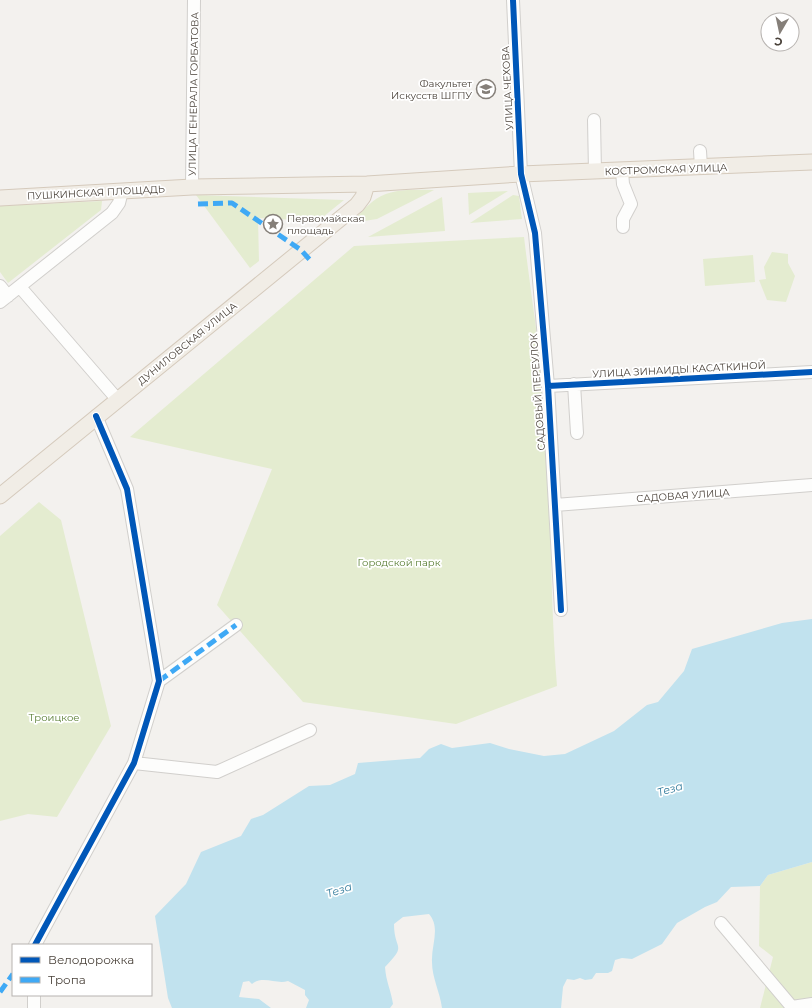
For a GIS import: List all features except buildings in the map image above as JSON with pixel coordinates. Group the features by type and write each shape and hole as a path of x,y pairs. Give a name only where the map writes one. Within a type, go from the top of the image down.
{"main road":[{"name":"КОСТРОМСКАЯ УЛИЦА","path":"521,174 812,162"},
{"path":"192,187 367,184 521,174"},
{"name":"ДУНИЛОВСКАЯ УЛИЦА","path":"0,496 96,416 357,205 367,184"},
{"name":"ПУШКИНСКАЯ ПЛОЩАДЬ","path":"0,198 192,187"}],"street":[{"name":"УЛИЦА ГЕНЕРАЛА ГОРБАТОВА","path":"192,187 194,0"},
{"name":"УЛИЦА ЧЕХОВА","path":"513,0 521,174"},
{"path":"594,120 595,172"},
{"path":"700,151 701,167"},
{"path":"622,171 623,184 631,204 624,219 623,227"},
{"name":"САДОВЫЙ ПЕРЕУЛОК","path":"521,174 535,233 548,386 561,610"},
{"path":"0,286 4,299 112,213 119,203 122,191"},
{"path":"20,287 117,399"},
{"name":"УЛИЦА ЗИНАИДЫ КАСАТКИНОЙ","path":"548,386 812,372"},
{"path":"574,384 577,434"},
{"path":"36,944 134,763 159,681 127,489 96,416"},
{"name":"САДОВАЯ УЛИЦА","path":"554,505 812,485"},
{"path":"159,681 236,625"},
{"path":"134,763 217,772 310,730"},
{"path":"721,923 792,1007 812,1004"},
{"path":"34,996 34,1008"}],"green space":[{"path":"404,190 434,190 377,219 351,223 369,204 383,195"},
{"path":"508,191 469,215 468,193"},
{"path":"196,195 344,200 318,221 258,218 259,261 250,268"},
{"path":"513,195 519,196 522,219 470,223"},
{"path":"442,197 445,231 368,237"},
{"path":"102,201 101,210 8,283 0,272 0,206"},
{"name":"Городской парк","path":"524,237 541,368 546,424 554,649 557,686 456,724 303,702 217,605 272,469 130,437 354,246"},
{"path":"772,252 788,254 788,263 795,276 786,302 767,300 759,280 766,279 764,267"},
{"path":"753,255 755,282 705,286 703,259"},
{"name":"Троицкое","path":"39,502 61,520 111,726 57,817 28,814 0,821 0,536"},
{"path":"812,862 812,1008 760,1008 773,957 759,946 760,886 768,875"}],"water":[{"name":"Теза","path":"812,619 812,862 768,875 760,886 731,887 717,902 677,923 662,944 632,959 622,958 615,960 612,971 608,973 596,973 592,979 567,979 563,987 561,1008 442,1008 432,968 435,931 433,919 429,914 403,917 394,924 398,950 385,967 393,1004 390,1008 306,1008 309,1000 305,995 305,990 288,981 279,982 261,980 252,984 249,981 243,982 239,997 259,999 271,1008 172,1008 168,998 155,916 186,884 201,852 241,836 251,819 263,815 309,786 330,785 355,774 358,763 420,758 429,749 441,744 452,748 490,743 509,749 544,756 565,754 614,731 647,705 658,702 684,671 692,649 782,623"}],"marked path":[{"path":"198,204 232,203 301,250 310,260"},
{"path":"159,681 236,625"},
{"path":"0,992 12,975"}],"cycle path":[{"path":"513,0 521,174 535,233 548,386 561,610"},
{"path":"548,386 812,372"},
{"path":"36,944 134,763 159,681 127,489 96,416"}],"place":[{"name":"Факультет Искусств ШГПУ","path":"486,89"},
{"name":"Первомайская площадь","path":"273,224"}]}
